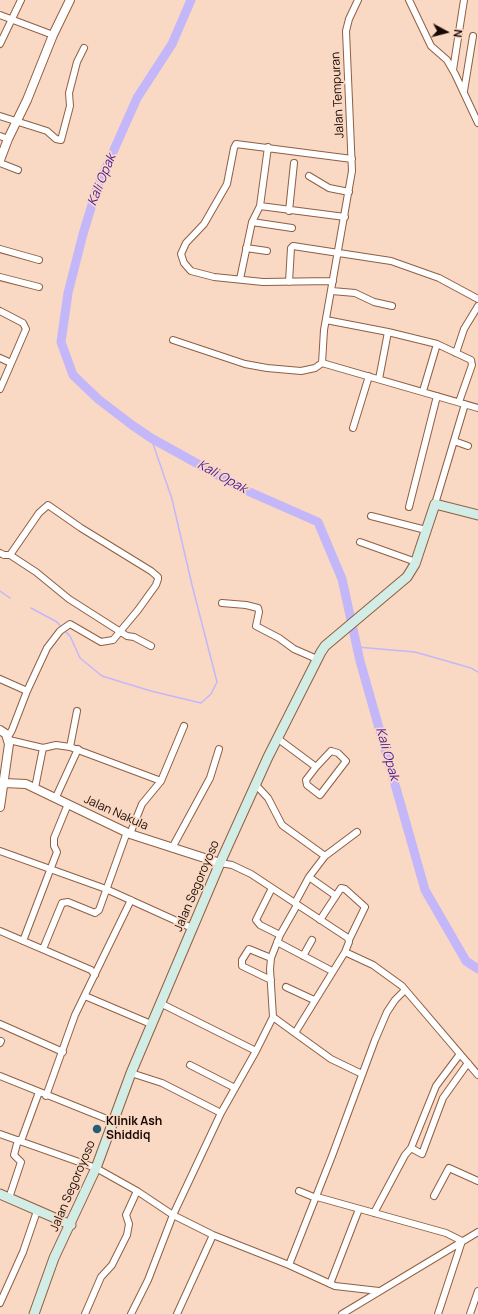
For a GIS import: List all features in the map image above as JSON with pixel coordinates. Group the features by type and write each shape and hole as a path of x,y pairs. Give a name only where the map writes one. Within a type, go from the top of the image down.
{"main road":[{"path":"435,504 478,515"},
{"name":"Jalan Segoroyoso","path":"34,1314 54,1258 96,1168 112,1121 151,1024 220,863 277,738 325,646 407,577 416,562 435,504"},
{"path":"3,1197 70,1226"}],"street":[{"path":"0,44 21,0"},
{"path":"18,170 0,159 4,137 17,123 53,36 70,0"},
{"name":"Jalan Tempuran","path":"322,363 326,320 349,192 352,159 346,31 349,19 358,0"},
{"path":"409,0 431,46 447,60 453,70 478,123"},
{"path":"453,70 464,0"},
{"path":"0,15 53,36"},
{"path":"464,91 473,36"},
{"path":"0,116 17,123 47,131 56,139 61,140 70,106 69,93 77,62 84,48"},
{"path":"333,281 288,282 240,279 194,273 186,266 181,254 186,244 204,224 227,184 234,145 242,143 352,159"},
{"path":"240,279 252,222 260,206 268,147"},
{"path":"289,211 294,163"},
{"path":"309,176 330,188 349,192"},
{"path":"260,206 289,211 345,217"},
{"path":"252,222 292,228"},
{"path":"288,282 291,248 293,246 391,262 439,278 478,299"},
{"path":"246,248 267,251"},
{"path":"0,250 40,260"},
{"path":"0,277 39,287"},
{"path":"332,291 355,293 374,302 392,306"},
{"path":"456,352 464,329 478,306"},
{"path":"0,311 23,322 26,326 26,330 0,389"},
{"path":"326,320 388,332 437,344 471,360 472,363 454,441 435,504"},
{"path":"379,379 388,332"},
{"path":"173,340 245,364 267,368 310,370 322,363 478,408"},
{"path":"423,391 437,344"},
{"path":"0,358 11,363"},
{"path":"353,428 369,376"},
{"path":"409,507 437,396"},
{"path":"454,441 468,446"},
{"path":"0,807 4,783 8,738 15,724 27,691 47,648 60,631 68,624 73,624 101,642 112,640 120,632 156,585 158,576 81,528 48,505 39,513 10,555"},
{"path":"371,516 426,530"},
{"path":"360,542 416,562"},
{"path":"0,553 10,555 36,572 69,599 128,637 136,637 151,646"},
{"path":"222,603 246,605 258,608 259,612 256,626 279,638 294,649 317,659"},
{"path":"0,679 27,691"},
{"path":"70,747 77,711"},
{"path":"43,949 62,903 68,902 97,912 128,833 142,804 161,781 173,748 184,726"},
{"path":"0,730 8,738 43,748 56,745 78,749 161,781"},
{"path":"277,738 316,767"},
{"path":"35,788 43,748"},
{"path":"56,797 78,749"},
{"path":"172,848 210,778 219,749"},
{"path":"331,751 338,753 346,761 320,795 307,785 306,780 316,767 331,751"},
{"name":"Jalan Nakula","path":"4,783 26,784 56,797 128,833 220,863"},
{"path":"255,784 268,798 282,825 325,856"},
{"path":"23,941 57,852 54,846 54,838 68,804"},
{"path":"131,1314 148,1280 173,1215 221,1113 256,1051 273,1017 271,958 280,935 309,877 325,856 357,832"},
{"path":"0,851 51,868 106,889 192,928"},
{"path":"220,863 239,868 272,888 349,940"},
{"path":"309,877 336,896"},
{"path":"272,888 256,920 260,926 280,935"},
{"path":"295,1033 345,952 349,940 365,907 343,888 341,888 320,920"},
{"path":"46,1096 75,1015 96,975 131,900"},
{"path":"0,931 91,970 96,975"},
{"path":"303,956 312,940"},
{"path":"277,942 332,972"},
{"path":"271,958 249,948 242,960 242,966 271,980"},
{"path":"345,952 373,965 397,982 478,1075"},
{"path":"286,987 314,1000"},
{"path":"289,1265 317,1197 362,1074 387,1012 405,990"},
{"path":"85,996 151,1024"},
{"path":"160,1004 256,1051"},
{"path":"273,1017 331,1059 362,1074"},
{"path":"0,1024 63,1052"},
{"path":"374,1213 405,1155 411,1148 436,1086 460,1054"},
{"path":"411,1148 422,1154 443,1098 468,1063"},
{"path":"190,1066 235,1088"},
{"path":"131,1073 162,1083 221,1113"},
{"path":"0,1076 46,1096 112,1121"},
{"path":"3,1197 21,1162 14,1154 38,1092"},
{"path":"0,1134 96,1168 137,1191 173,1215 214,1235 289,1265 330,1284 335,1286 379,1291"},
{"path":"434,1196 449,1168 478,1181"},
{"path":"85,1314 101,1278 112,1265 127,1235 129,1224 126,1215 137,1191"},
{"path":"299,1191 446,1233 462,1241"},
{"path":"330,1284 359,1209"},
{"path":"0,1303 23,1252 37,1211"},
{"path":"342,1314 478,1232"},
{"path":"177,1314 214,1235"},
{"path":"438,1314 462,1241"},
{"path":"470,1314 478,1291"}],"waterway":[{"name":"Kali Opak","path":"191,0 172,44 137,98 97,188 83,234 68,293 61,342 73,375 98,399 132,425 151,438 243,489 318,522 342,579 360,661 425,890 466,961 478,969"},
{"path":"64,630 70,636 80,658 102,676 151,691 201,703 211,694 217,682 172,499 151,438"},
{"path":"0,591 10,598"},
{"path":"31,608 57,622 61,627"},
{"path":"357,647 415,652 471,668 478,672"}],"place":[{"name":"Klinik Ash Shiddiq","path":"97,1129"}]}
